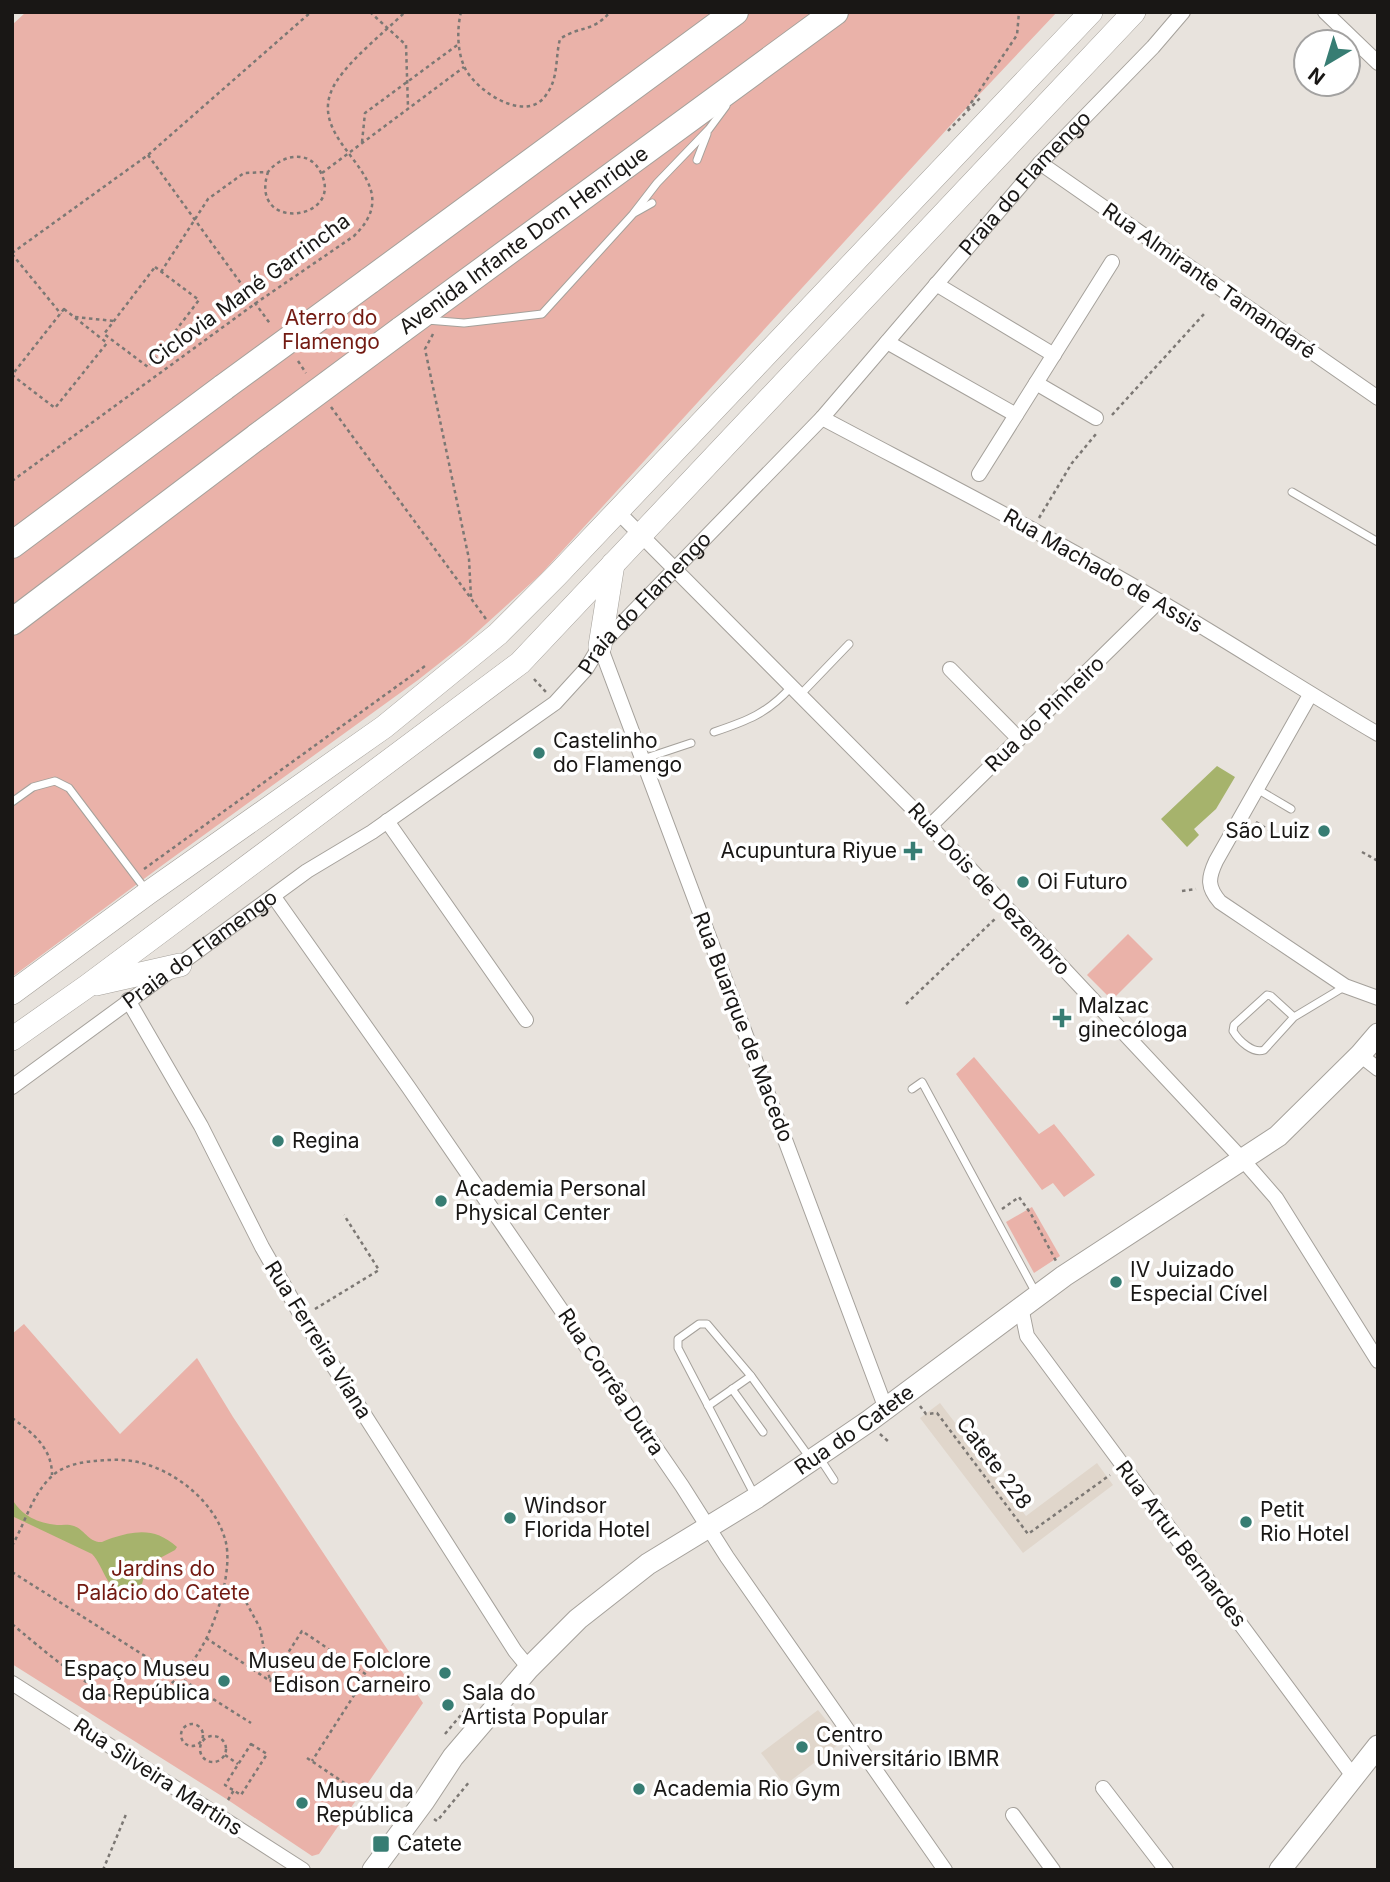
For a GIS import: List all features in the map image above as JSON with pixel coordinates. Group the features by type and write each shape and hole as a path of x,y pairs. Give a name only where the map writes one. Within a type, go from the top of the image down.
{"highway":[{"path":"12,545 734,12"},
{"name":"Avenida Infante Dom Henrique","path":"12,622 258,436 419,324 835,12"}],"main road":[{"path":"12,993 142,885 384,727 498,634 1091,12"},
{"name":"Praia do Flamengo","path":"12,1038 86,987 520,663 1134,12"},
{"path":"600,646 613,565"},
{"path":"86,987 180,965"},
{"name":"Rua do Catete","path":"373,1870 453,1757 529,1668 578,1619 648,1564 756,1498 886,1409 1064,1276 1278,1136 1378,1034"},
{"path":"1280,1870 1378,1746"}],"street":[{"name":"Praia do Flamengo","path":"12,1087 307,871 387,821 555,703 586,669 600,646 822,418 1040,163 1153,47 1183,12"},
{"path":"1325,12 1378,63"},
{"name":"Rua Almirante Tamandaré","path":"1040,163 1378,398"},
{"path":"979,474 1112,262"},
{"path":"936,285 1054,355"},
{"path":"887,342 1016,415"},
{"path":"1036,383 1101,424"},
{"name":"Rua Machado de Assis","path":"822,418 1159,601 1378,734"},
{"name":"Rua Dois de Dezembro","path":"617,511 930,826 1242,1159 1276,1198 1378,1361"},
{"name":"Rua do Pinheiro","path":"930,826 1159,601"},
{"name":"Rua Buarque de Macedo","path":"600,646 886,1409"},
{"path":"950,668 1020,739"},
{"path":"1310,695 1209,876 1209,887 1220,902 1345,986 1378,998"},
{"path":"387,821 526,1020"},
{"name":"Rua Corrêa Dutra","path":"274,897 409,1088 709,1526 727,1557 945,1870"},
{"name":"Rua Ferreira Viana","path":"128,1000 201,1126 261,1247 302,1317 515,1651 529,1668"},
{"path":"1360,1055 1378,1069"},
{"name":"Rua Artur Bernardes","path":"1029,1301 1027,1336 1353,1776"},
{"name":"Rua Silveira Martins","path":"12,1684 303,1870"},
{"path":"1103,1788 1167,1870"},
{"path":"1013,1815 1053,1870"}],"lane":[{"path":"419,324 464,323 542,314 633,214 657,183 709,129 743,81"},
{"path":"697,160 709,129"},
{"path":"633,214 652,203"},
{"path":"1292,492 1378,542"},
{"path":"715,732 748,721 775,705 796,691 849,644"},
{"path":"643,760 691,743"},
{"path":"12,802 33,787 55,781 69,788 142,885"},
{"path":"1257,789 1291,809"},
{"path":"1294,1017 1267,995 1234,1025 1233,1031 1254,1051 1264,1050 1294,1017 1345,986"},
{"path":"912,1089 922,1082 994,1215 1029,1301"},
{"path":"756,1498 676,1342 699,1324 706,1324 834,1480"},
{"path":"708,1406 751,1376"},
{"path":"732,1389 763,1432"}],"path":[{"path":"61,314 12,254 148,155 311,12"},
{"path":"370,12 406,45 408,107"},
{"name":"Ciclovia Mané Garrincha","path":"12,481 365,226 372,213 374,201 362,171 330,120 328,101 339,77 405,12"},
{"path":"461,12 460,43 464,67 483,88 503,103 535,106 545,98 553,84 560,38 573,30 593,27 610,12"},
{"path":"962,116 1017,34 1019,12"},
{"path":"362,144 365,113 460,43"},
{"path":"321,173 464,67"},
{"path":"944,136 986,91"},
{"path":"148,155 263,313"},
{"path":"300,156 316,165 321,173 324,191 321,200 308,212 290,215 274,206 268,199 268,172 282,159 300,156"},
{"path":"161,272 208,199 244,173 268,172"},
{"path":"155,267 161,272 198,300 148,367 104,334 155,267"},
{"path":"64,309 73,317 107,343 55,408 12,375 64,309"},
{"path":"1032,530 1072,463 1101,424 1204,314"},
{"path":"73,317 114,321"},
{"path":"419,324 469,559 471,597"},
{"path":"104,341 107,336"},
{"path":"369,458 498,634"},
{"path":"142,885 432,660"},
{"path":"1243,813 1277,835"},
{"path":"1362,852 1378,862"},
{"path":"906,1004 1007,908"},
{"path":"994,1215 1019,1197 1064,1276"},
{"path":"302,1317 379,1270 344,1215"},
{"name":"Catete 228","path":"908,1393 926,1414 937,1413 1028,1534 1108,1478 1121,1463"},
{"path":"12,1418 37,1438 52,1463 52,1475"},
{"path":"12,1546 38,1493 52,1475 86,1462 121,1460 154,1466 197,1494 219,1521 226,1541 228,1565 202,1648 178,1678 160,1692 142,1700 131,1702 107,1694 12,1624"},
{"path":"12,1572 251,1723"},
{"path":"224,1584 246,1602 260,1628 270,1681"},
{"path":"270,1681 302,1631 367,1675 312,1761"},
{"path":"205,1638 270,1681"},
{"path":"445,1734 475,1698"},
{"path":"189,1724 197,1724 202,1730 203,1740 196,1746 189,1746 183,1742 181,1731 189,1724"},
{"path":"207,1737 220,1737 225,1743 225,1755 219,1761 210,1762 200,1752 201,1743 207,1737"},
{"path":"251,1744 267,1754 241,1795 234,1790 225,1785 251,1744"},
{"path":"225,1755 238,1764"},
{"path":"307,1758 361,1794"},
{"path":"437,1821 470,1781"},
{"path":"228,1800 234,1790"},
{"path":"103,1870 127,1812"}],"shaded area":[{"path":"1217,766 1235,777 1216,809 1194,829 1199,835 1187,847 1161,819"},
{"path":"940,1403 1026,1516 1097,1463 1113,1485 1023,1553 920,1418"},
{"path":"12,1499 31,1518 50,1524 74,1526 97,1542 130,1533 146,1532 162,1536 177,1547 147,1565 142,1584 121,1590 110,1583 92,1554 12,1516"},
{"name":"Centro Universitário IBMR","path":"818,1710 843,1741 785,1785 761,1753"}],"green space":[{"name":"Aterro do Flamengo","path":"26,12 1057,12 541,574 465,643 418,680 12,977 12,25"},
{"path":"1128,934 1153,959 1112,1000 1087,975"},
{"path":"974,1057 1039,1134 1054,1124 1095,1175 1064,1197 1053,1183 1042,1190 956,1074"},
{"path":"1032,1207 1060,1256 1034,1273 1006,1222"},
{"name":"Jardins do Palácio do Catete","path":"24,1324 120,1434 197,1358 233,1417 423,1703 319,1854 312,1856 12,1664 12,1334"}],"place":[{"name":"Castelinho do Flamengo","path":"539,753"},
{"name":"São Luiz","path":"1324,831"},
{"name":"Acupuntura Riyue","path":"913,851"},
{"name":"Oi Futuro","path":"1023,882"},
{"name":"Malzac ginecóloga","path":"1062,1018"},
{"name":"Regina","path":"278,1141"},
{"name":"Academia Personal Physical Center","path":"441,1201"},
{"name":"IV Juizado Especial Cível","path":"1116,1282"},
{"name":"Windsor Florida Hotel","path":"510,1518"},
{"name":"Petit Rio Hotel","path":"1246,1522"},
{"name":"Museu de Folclore Edison Carneiro","path":"445,1673"},
{"name":"Espaço Museu da República","path":"224,1681"},
{"name":"Sala do Artista Popular","path":"448,1705"},
{"name":"Centro Universitário IBMR","path":"802,1747"},
{"name":"Academia Rio Gym","path":"639,1789"},
{"name":"Museu da República","path":"302,1803"},
{"name":"Catete","path":"381,1844"}]}
